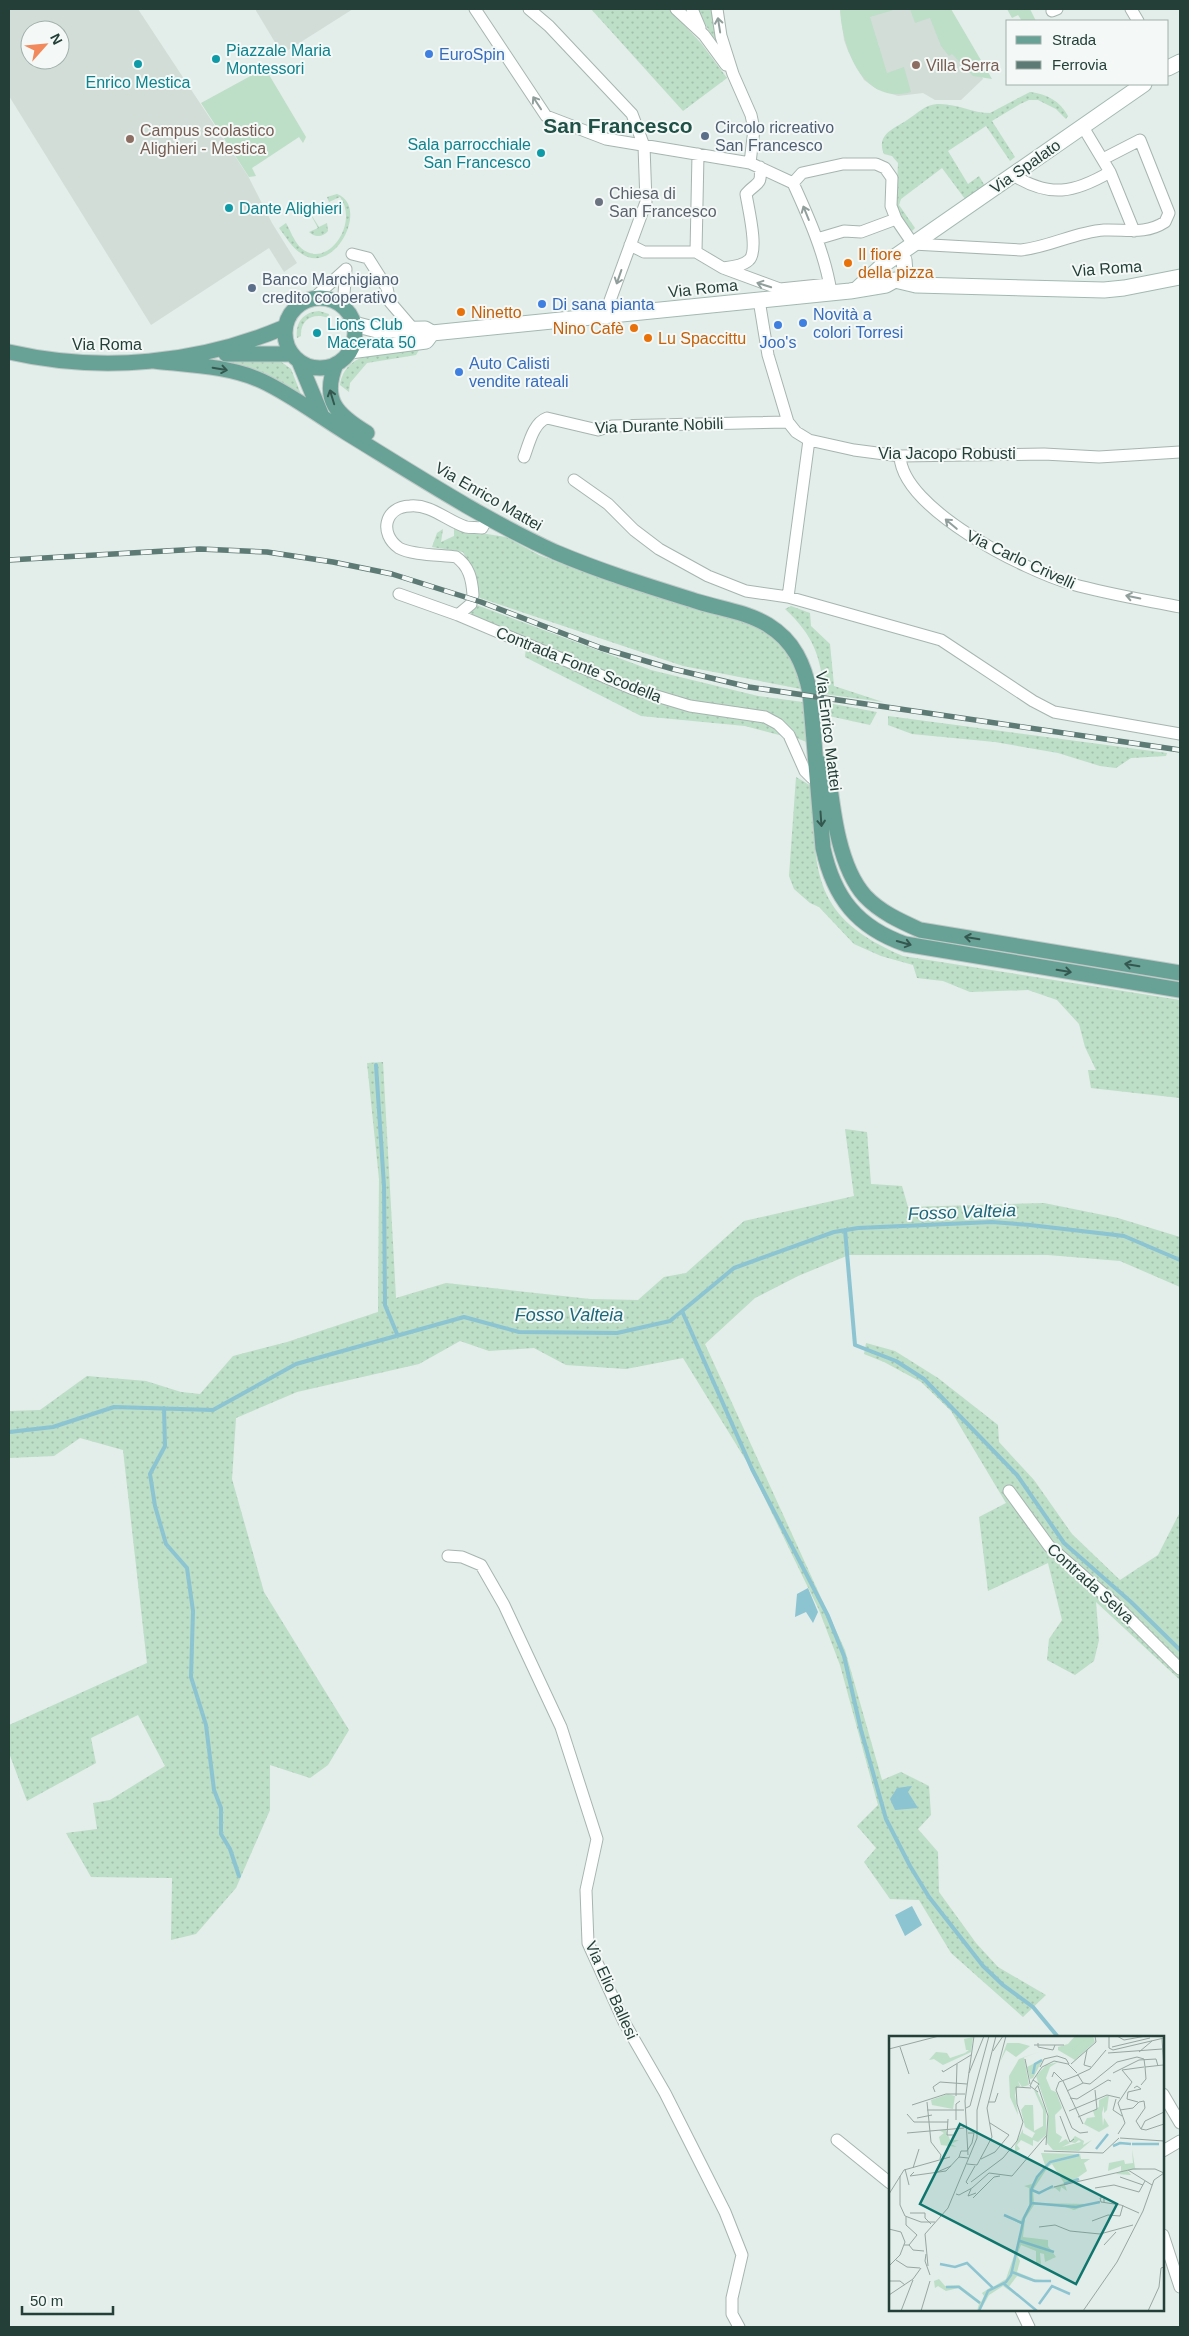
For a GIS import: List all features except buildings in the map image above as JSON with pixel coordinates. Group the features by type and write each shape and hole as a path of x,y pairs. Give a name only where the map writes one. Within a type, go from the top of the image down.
{"main road":[{"name":"Via Spalato","path":"856,290 883,265 908,251 1143,85"},
{"name":"Via Spalato","path":"889,283 908,251"},
{"path":"908,251 905,272 916,285"},
{"name":"Via Roma","path":"354,324 377,330 425,329 432,333 758,300 830,288 856,290 889,283 1104,290 1180,277"},
{"path":"295,358 285,341 285,327 290,314 295,307 314,298 330,299 343,306 354,324 355,338 350,352 336,364"},
{"name":"Via Roma","path":"9,352 42,359 72,362 120,363 154,361 204,354 249,342 285,327"},
{"name":"Via Roma","path":"350,352 426,341 432,333"},
{"name":"Via Roma","path":"204,354 295,358 315,368 336,364"},
{"name":"Via Enrico Mattei","path":"295,358 321,414 344,432 488,517 534,542 588,566 754,618 784,635 796,651 806,670 819,779 823,848 828,871 846,905 876,932 905,944 1180,990"},
{"path":"154,361 238,373 262,381 321,414"},
{"name":"Via Enrico Mattei","path":"336,364 329,386 334,405 341,415 352,424 509,520 587,558 693,594 768,615 790,629 808,656 831,794 845,860 859,889 878,907 891,916 920,930 1180,973"}],"street":[{"path":"475,9 546,116 606,140 755,165 793,183 817,239 830,288 780,289 723,268 696,252 644,252 630,245"},
{"path":"529,9 549,26 632,114 644,146 646,202 608,306 609,315"},
{"path":"676,9 704,36 733,74"},
{"path":"692,9 704,36"},
{"path":"717,9 721,36 733,74 749,109 754,129 755,165 761,180 758,185 746,194 754,251 749,260 739,265 723,268"},
{"path":"1131,9 1137,20"},
{"path":"1083,126 1110,172 1134,231"},
{"path":"793,183 802,173 843,164 876,164 885,168 892,178 891,206 908,251 1021,250 1038,248 1074,236 1103,230 1134,231 1158,226 1165,222 1169,213 1140,140 1103,159"},
{"path":"696,252 698,154"},
{"path":"1013,175 1039,188 1056,192 1070,190 1093,182 1110,172"},
{"path":"817,239 844,231 861,232 896,219"},
{"path":"352,254 368,258 387,288 390,302 414,330"},
{"path":"314,298 346,269 343,306"},
{"path":"758,300 768,355 788,422"},
{"name":"Via Durante Nobili","path":"524,457 540,421 547,418 598,430 612,426 788,422"},
{"name":"Via Jacopo Robusti","path":"788,422 796,432 809,440 854,450 900,456 1044,454 1099,456 1180,452"},
{"path":"788,597 809,440"},
{"name":"Via Carlo Crivelli","path":"900,456 900,466 910,486 958,530 1071,584 1180,607"},
{"path":"574,480 608,504 646,540 700,572 746,590 788,597 941,640 1033,701 1054,712 1180,734"},
{"path":"458,615 472,599 470,575 462,561 456,557 400,548 388,536 386,525 388,516 398,508 410,506 428,508 467,527 482,528 488,517"},
{"name":"Contrada Fonte Scodella","path":"399,594 458,615 633,689 690,706 765,717 778,724 789,735 805,772 812,778 819,779"},
{"name":"Contrada Selva","path":"1009,1491 1049,1546 1115,1604 1180,1668"},
{"name":"Via Elio Ballesi","path":"448,1556 462,1557 482,1565 504,1605 561,1727 597,1839 586,1890 588,1943 624,2022 665,2093 732,2229 742,2255 732,2298 732,2314 739,2327"},
{"path":"1164,2096 1180,2123"},
{"path":"837,2140 889,2183"},
{"path":"1164,2150 1180,2141"},
{"path":"1164,2238 1180,2287"},
{"path":"1021,2311 1029,2327"}],"shaded area":[{"name":"Campus scolastico Alighieri - Mestica","path":"9,9 138,9 248,176 272,223 297,263 284,272 269,248 151,325 9,96"},
{"path":"255,9 353,9 282,54"},
{"name":"Villa Serra","path":"840,9 945,9 983,79 961,100 935,100 923,93 898,96 877,89 864,80 848,51 844,40"}],"green space":[{"path":"591,9 669,9 701,43 727,78 683,111"},
{"path":"696,9 713,9 717,37 714,39"},
{"path":"840,9 897,9 870,17 887,73 904,67 911,92 894,94 880,90 868,82 850,56 845,40"},
{"path":"910,9 951,9 992,79 973,76 952,54 949,56 941,46 930,18 915,23"},
{"path":"1007,9 1030,9 1036,20 1021,20 1018,15 1012,18"},
{"path":"265,68 306,137 303,143 299,137 252,168 256,176 249,177 201,103"},
{"path":"1030,92 1042,94 1057,102 1068,116 1066,119 1056,109 1038,100 1029,100 992,121 1015,157 1010,161 986,126 948,151 968,184 979,176 985,186 965,199 942,168 901,199 899,205 915,228 912,231 896,208 898,163 892,156 884,154 882,141 885,136 894,128 929,106 944,104 990,113"},
{"path":"337,194 346,201 350,212 349,224 344,237 336,248 326,256 314,258 298,252 279,228 286,223 298,245 310,253 320,254 329,249 337,242 346,220 345,208 340,197 329,202 327,197"},
{"path":"307,208 319,227 327,223 328,231 326,233 316,236 309,232 318,228"},
{"path":"319,311 329,314 328,318 317,316 308,319 301,330 301,336 297,338 297,328 301,319 313,312"},
{"path":"419,350 416,355 367,363 350,383 349,392 340,385 344,373 351,364 360,358 382,353"},
{"path":"276,358 291,369 302,397 228,365 228,361"},
{"path":"443,529 441,542 454,536 454,529 506,537 539,555 584,572 768,629 787,648 798,671 801,689 683,666 477,597 476,577 463,552 432,547 437,533"},
{"path":"474,604 651,670 758,696 803,702 809,743 794,737 779,721 690,702 634,685 475,619 470,614"},
{"path":"791,606 810,613 811,626 830,644 834,686 883,702 824,694 818,657 809,637 785,609"},
{"path":"526,648 641,695 757,719 771,724 783,736 745,726 641,716 525,657"},
{"path":"828,703 877,712 870,725 829,716"},
{"path":"888,716 1167,753 1166,756 1131,758 1116,768 1100,766 1058,753 995,742 912,734 888,725"},
{"path":"796,777 813,787 813,818 818,869 825,890 835,909 851,926 873,941 903,956 1180,1000 1180,1098 1091,1088 1088,1070 1096,1070 1085,1047 1079,1024 1057,1000 1028,990 970,992 943,981 917,978 913,965 881,956 854,944 819,907 810,903 794,889 789,876"},
{"path":"383,1062 396,1298 446,1283 590,1299 638,1300 664,1277 686,1273 744,1221 854,1196 845,1129 867,1132 871,1184 902,1186 908,1207 1044,1203 1118,1218 1180,1237 1180,1287 1120,1261 1048,1255 849,1255 798,1276 755,1298 705,1344 845,1650 882,1780 901,1772 929,1786 931,1815 918,1829 938,1852 939,1892 976,1943 998,1967 1046,1995 1023,2017 951,1953 919,1900 890,1899 864,1862 876,1848 857,1826 878,1805 840,1665 819,1610 747,1462 683,1358 626,1369 566,1365 534,1348 489,1351 460,1341 419,1364 297,1392 236,1418 232,1479 264,1592 349,1730 328,1765 310,1778 270,1765 270,1810 236,1888 196,1934 171,1940 172,1878 91,1877 66,1833 97,1829 93,1803 110,1800 165,1766 138,1715 91,1738 96,1763 27,1801 9,1753 9,1725 147,1663 123,1450 80,1438 54,1456 9,1458 9,1411 40,1410 87,1376 146,1381 181,1392 200,1394 233,1356 287,1342 378,1312 379,1179 367,1063"},
{"path":"866,1343 895,1351 938,1378 998,1425 999,1442 1034,1480 1072,1534 1120,1580 1158,1555 1180,1512 1180,1680 1096,1602 1099,1640 1094,1661 1075,1675 1047,1660 1049,1639 1062,1620 1048,1563 988,1591 979,1517 1006,1503 951,1411 921,1382 884,1362 864,1354"}],"water":[{"path":"808,1588 818,1612 813,1623 806,1612 795,1617 797,1594"},
{"path":"912,1786 908,1792 918,1808 895,1810 890,1799 897,1788"},
{"path":"912,1906 922,1925 905,1936 895,1915"}],"waterway":[{"path":"376,1065 384,1186 385,1305 397,1334"},
{"name":"Fosso Valteia","path":"9,1432 53,1427 114,1407 213,1410 296,1364 464,1317 519,1332 617,1333 670,1321 734,1268 834,1232 858,1228 992,1222 1030,1225 1124,1236 1180,1260"},
{"path":"845,1230 855,1345 896,1361 924,1379 1017,1475 1064,1543 1131,1602 1180,1650"},
{"path":"682,1311 752,1469 828,1616 844,1656 861,1730 886,1819 910,1866 929,1897 983,1966 1003,1985 1033,2007 1057,2036"},
{"path":"164,1408 165,1446 150,1474 155,1506 166,1544 187,1568 193,1611 191,1677 206,1725 214,1790 221,1808 221,1834 230,1849 239,1876"}],"railway":[{"path":"9,560 200,549 267,552 333,562 392,574 481,602 601,648 673,669 749,687 1180,750"}],"place":[{"name":"EuroSpin","path":"429,54"},
{"name":"Piazzale Maria Montessori","path":"216,59"},
{"name":"Enrico Mestica","path":"138,64"},
{"name":"Villa Serra","path":"916,65"},
{"name":"Circolo ricreativo San Francesco","path":"705,136"},
{"name":"Campus scolastico Alighieri - Mestica","path":"130,139"},
{"name":"Sala parrocchiale San Francesco","path":"541,153"},
{"name":"Chiesa di San Francesco","path":"599,202"},
{"name":"Dante Alighieri","path":"229,208"},
{"name":"Il fiore della pizza","path":"848,263"},
{"name":"Banco Marchigiano credito cooperativo","path":"252,288"},
{"name":"Di sana pianta","path":"542,304"},
{"name":"Ninetto","path":"461,312"},
{"name":"Novità a colori Torresi","path":"803,323"},
{"name":"Joo's","path":"778,325"},
{"name":"Nino Cafè","path":"634,328"},
{"name":"Lions Club Macerata 50","path":"317,333"},
{"name":"Lu Spaccittu","path":"648,338"},
{"name":"Auto Calisti vendite rateali","path":"459,372"}],"district":[{"name":"San Francesco","path":"618,126"}]}
